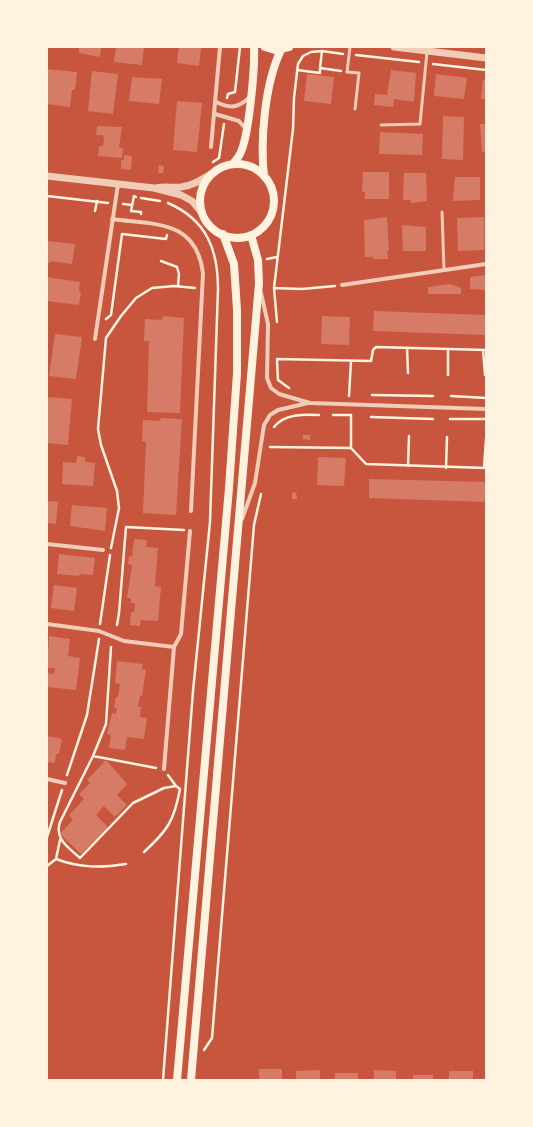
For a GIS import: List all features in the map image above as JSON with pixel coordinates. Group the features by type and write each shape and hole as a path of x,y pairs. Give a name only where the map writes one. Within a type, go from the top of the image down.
{"main road":[{"path":"233,164 240,154 246,129 255,60 254,47"},
{"path":"264,176 247,165 233,164 216,171 205,182 202,189 200,205 202,213 210,226 223,234 237,237 251,235 264,226 272,213 274,205 272,190 264,176 262,156 269,80 285,48 265,47"},
{"path":"178,1080 229,488 237,373 237,310 234,264 223,234"},
{"path":"191,1080 259,283 258,260 251,235"}],"street":[{"path":"211,147 220,47"},
{"path":"394,47 486,58"},
{"path":"216,102 226,107 234,108 251,97"},
{"path":"215,114 239,121 246,129"},
{"path":"154,188 167,186 181,187 196,182 216,171"},
{"path":"47,176 154,188 181,195 192,201 202,213"},
{"path":"95,339 118,184"},
{"path":"112,219 176,229 195,244 201,258 203,273 191,511"},
{"path":"342,285 486,264"},
{"path":"259,283 268,324 267,378 271,388 279,394 310,403 486,409"},
{"path":"238,531 255,483 264,425 270,415 278,410 310,403"},
{"path":"164,769 174,647 181,634 190,531"},
{"path":"47,544 103,550"},
{"path":"47,624 99,631 124,641 174,647"},
{"path":"47,779 65,783"}],"lane":[{"path":"350,47 347,72 359,73 355,108"},
{"path":"381,125 420,124 428,51"},
{"path":"442,212 444,270"}],"path":[{"path":"227,100 228,94 234,92 240,47"},
{"path":"297,70 320,73 322,51"},
{"path":"277,324 274,288 293,129 297,70 298,64 303,56 311,52 322,51 486,70"},
{"path":"320,68 347,72"},
{"path":"47,196 107,203"},
{"path":"141,212 131,211 134,196 166,202"},
{"path":"95,211 97,201"},
{"path":"121,204 132,205"},
{"path":"97,325 111,315 122,234 166,239 166,235 172,236"},
{"path":"161,261 177,267 179,274 178,286"},
{"path":"117,491 100,445 98,429 106,338 136,298 152,288 178,286 193,288 193,280"},
{"path":"274,288 302,289 342,285"},
{"path":"213,289 218,289"},
{"path":"276,359 372,361 373,350 376,347 485,350 485,375"},
{"path":"408,348 408,373"},
{"path":"448,349 448,375"},
{"path":"277,352 276,359 278,380"},
{"path":"350,396 349,379 351,361"},
{"path":"372,395 434,396"},
{"path":"451,396 486,398"},
{"path":"271,430 277,423 297,415 319,415"},
{"path":"333,415 351,415 351,448 366,464 446,468 485,468 486,439"},
{"path":"371,417 433,419"},
{"path":"450,419 486,419"},
{"path":"346,428 351,428"},
{"path":"408,466 409,436"},
{"path":"446,468 447,437"},
{"path":"269,453 270,440"},
{"path":"270,447 351,448"},
{"path":"202,1052 212,1038 254,525 262,488"},
{"path":"117,625 126,526 190,531"},
{"path":"47,837 87,715 99,643"},
{"path":"47,866 56,859 60,840 58,829 60,822 93,756 106,724 111,671 111,647"},
{"path":"93,756 164,769 176,786 180,789 175,812 161,836 144,852"},
{"path":"60,840 80,858 133,803 164,788 176,786"},
{"path":"56,859 79,866 99,867 126,864"}],"building":[{"path":"79,47 101,47 100,57 79,53"},
{"path":"116,47 144,47 142,65 114,62"},
{"path":"179,47 201,47 199,66 177,63"},
{"path":"47,69 77,72 75,90 72,90 70,107 47,104"},
{"path":"391,70 416,73 414,102 394,99 393,107 374,105 375,94 387,95"},
{"path":"92,71 118,74 113,114 88,111"},
{"path":"307,74 334,77 331,104 304,101"},
{"path":"436,74 467,78 464,99 434,96"},
{"path":"132,77 162,79 159,104 129,101"},
{"path":"483,80 486,80 486,99 481,99"},
{"path":"177,101 202,103 197,152 173,150"},
{"path":"443,116 464,117 463,160 442,159"},
{"path":"480,124 486,124 486,151 482,152"},
{"path":"97,126 122,127 119,148 123,148 122,158 98,156 99,146 103,146 104,141 103,135 96,135"},
{"path":"380,132 423,134 422,155 379,154"},
{"path":"124,155 132,156 131,170 121,169 121,160 124,160"},
{"path":"159,165 164,166 163,173 158,173"},
{"path":"363,172 389,172 389,199 365,199 365,192 362,192"},
{"path":"404,173 426,173 427,201 411,203 411,200 403,200"},
{"path":"455,177 480,177 480,200 453,201"},
{"path":"387,217 388,259 373,259 373,257 365,257 364,220"},
{"path":"484,217 484,250 458,251 457,218"},
{"path":"402,225 426,227 426,251 403,251"},
{"path":"47,241 75,244 72,264 51,261 50,263 47,262"},
{"path":"486,275 486,290 470,289 470,277"},
{"path":"47,277 80,282 79,291 81,292 79,305 47,301"},
{"path":"450,284 461,288 461,294 428,294 428,287"},
{"path":"374,311 486,315 486,335 373,331"},
{"path":"163,316 184,318 180,413 147,412 149,341 144,341 145,319 162,320"},
{"path":"322,316 350,317 349,345 321,344"},
{"path":"55,334 82,337 76,379 49,376"},
{"path":"47,397 72,399 68,445 47,443"},
{"path":"161,418 182,419 176,515 143,513 146,442 142,441 143,420 160,421"},
{"path":"303,435 310,435 310,440 303,439"},
{"path":"77,456 85,457 85,462 95,463 93,486 62,484 63,462 76,463"},
{"path":"318,457 346,458 344,486 317,485"},
{"path":"369,479 486,482 486,502 369,498"},
{"path":"296,492 297,499 292,499 292,493"},
{"path":"47,501 58,502 56,524 47,523"},
{"path":"72,505 107,508 105,531 70,526"},
{"path":"134,539 147,540 146,547 158,548 155,586 161,587 158,621 141,620 140,626 130,625 131,612 134,612 135,603 131,603 131,598 127,598 132,565 128,564 129,556 132,557"},
{"path":"59,554 95,558 93,575 80,574 79,576 57,574"},
{"path":"54,585 77,588 74,611 51,608"},
{"path":"49,636 70,639 68,656 80,658 76,690 47,687 47,673 54,674 55,668 47,668"},
{"path":"117,661 143,664 142,669 146,670 142,696 140,696 138,707 141,707 140,717 147,718 144,739 127,737 125,750 109,748 111,735 107,734 112,713 116,714 117,708 114,708 116,697 118,697 120,684 115,683"},
{"path":"47,736 62,739 59,754 56,754 55,763 47,762"},
{"path":"106,760 127,784 117,795 127,805 115,817 104,806 96,815 108,827 81,854 60,834 73,820 69,815 84,799 79,794 90,783 87,780"},
{"path":"259,1069 282,1069 282,1080 259,1080"},
{"path":"320,1070 320,1080 296,1080 296,1071"},
{"path":"374,1070 396,1071 396,1080 374,1080"},
{"path":"449,1071 473,1071 473,1080 449,1080"},
{"path":"335,1073 358,1073 358,1080 335,1080"},
{"path":"413,1075 433,1075 433,1080 413,1080"}]}
